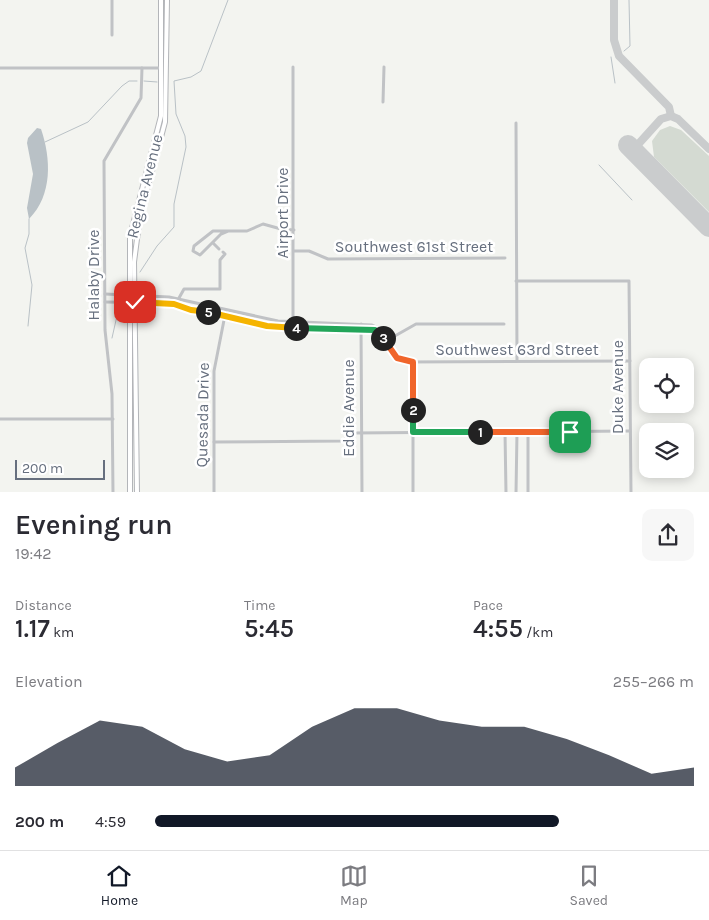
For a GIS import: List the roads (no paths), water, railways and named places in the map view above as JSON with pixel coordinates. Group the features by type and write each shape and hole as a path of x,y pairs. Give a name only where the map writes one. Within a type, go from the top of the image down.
{"main road":[{"name":"Regina Avenue","path":"130,492 128,294 130,236 161,116 161,0"},
{"name":"Regina Avenue","path":"137,492 134,295 136,238 164,132 167,68 167,0"}],"street":[{"path":"112,0 112,35"},
{"name":"Airport Drive","path":"293,67 293,328"},
{"path":"382,102 384,67"},
{"path":"0,68 167,68"},
{"name":"Halaby Drive","path":"113,492 113,419 105,302 104,161 141,98 142,68"},
{"path":"516,123 517,361"},
{"path":"228,231 198,255 193,251 194,246 201,243 213,231 228,231 247,231 263,224 294,230"},
{"path":"213,242 220,249"},
{"path":"201,243 200,247 204,251"},
{"name":"Southwest 61st Street","path":"294,251 309,251 328,259 505,258"},
{"path":"179,298 184,289 220,289 220,262 224,253"},
{"name":"Duke Avenue","path":"516,281 629,281 631,492"},
{"name":"Southwest 63rd Street","path":"105,294 179,298 263,319 377,326 384,333 386,341"},
{"name":"Southwest 63rd Street","path":"105,302 166,302 267,326 375,330 386,341 397,358 413,362 630,361"},
{"path":"166,302 176,308"},
{"name":"Quesada Drive","path":"214,492 214,371 226,310"},
{"name":"Eddie Avenue","path":"361,324 362,492"},
{"path":"386,341 416,324 504,324"},
{"path":"413,362 413,492"},
{"path":"0,419 113,419"},
{"path":"214,442 342,441 353,433 630,431"},
{"path":"505,432 506,492"},
{"path":"516,492 517,432"},
{"path":"528,432 528,492"}],"waterway":[{"path":"140,272 157,246 174,227 174,204 186,147 185,136 176,114 174,81 191,77 201,71 228,0"},
{"path":"624,51 630,46 629,0"},
{"path":"611,57 615,83"},
{"path":"45,142 88,122 122,86 129,81 137,81"},
{"path":"144,81 157,82"},
{"path":"599,165 632,200"},
{"path":"28,326 32,285 25,248 29,234 29,219"},
{"path":"112,338 119,307"}]}
